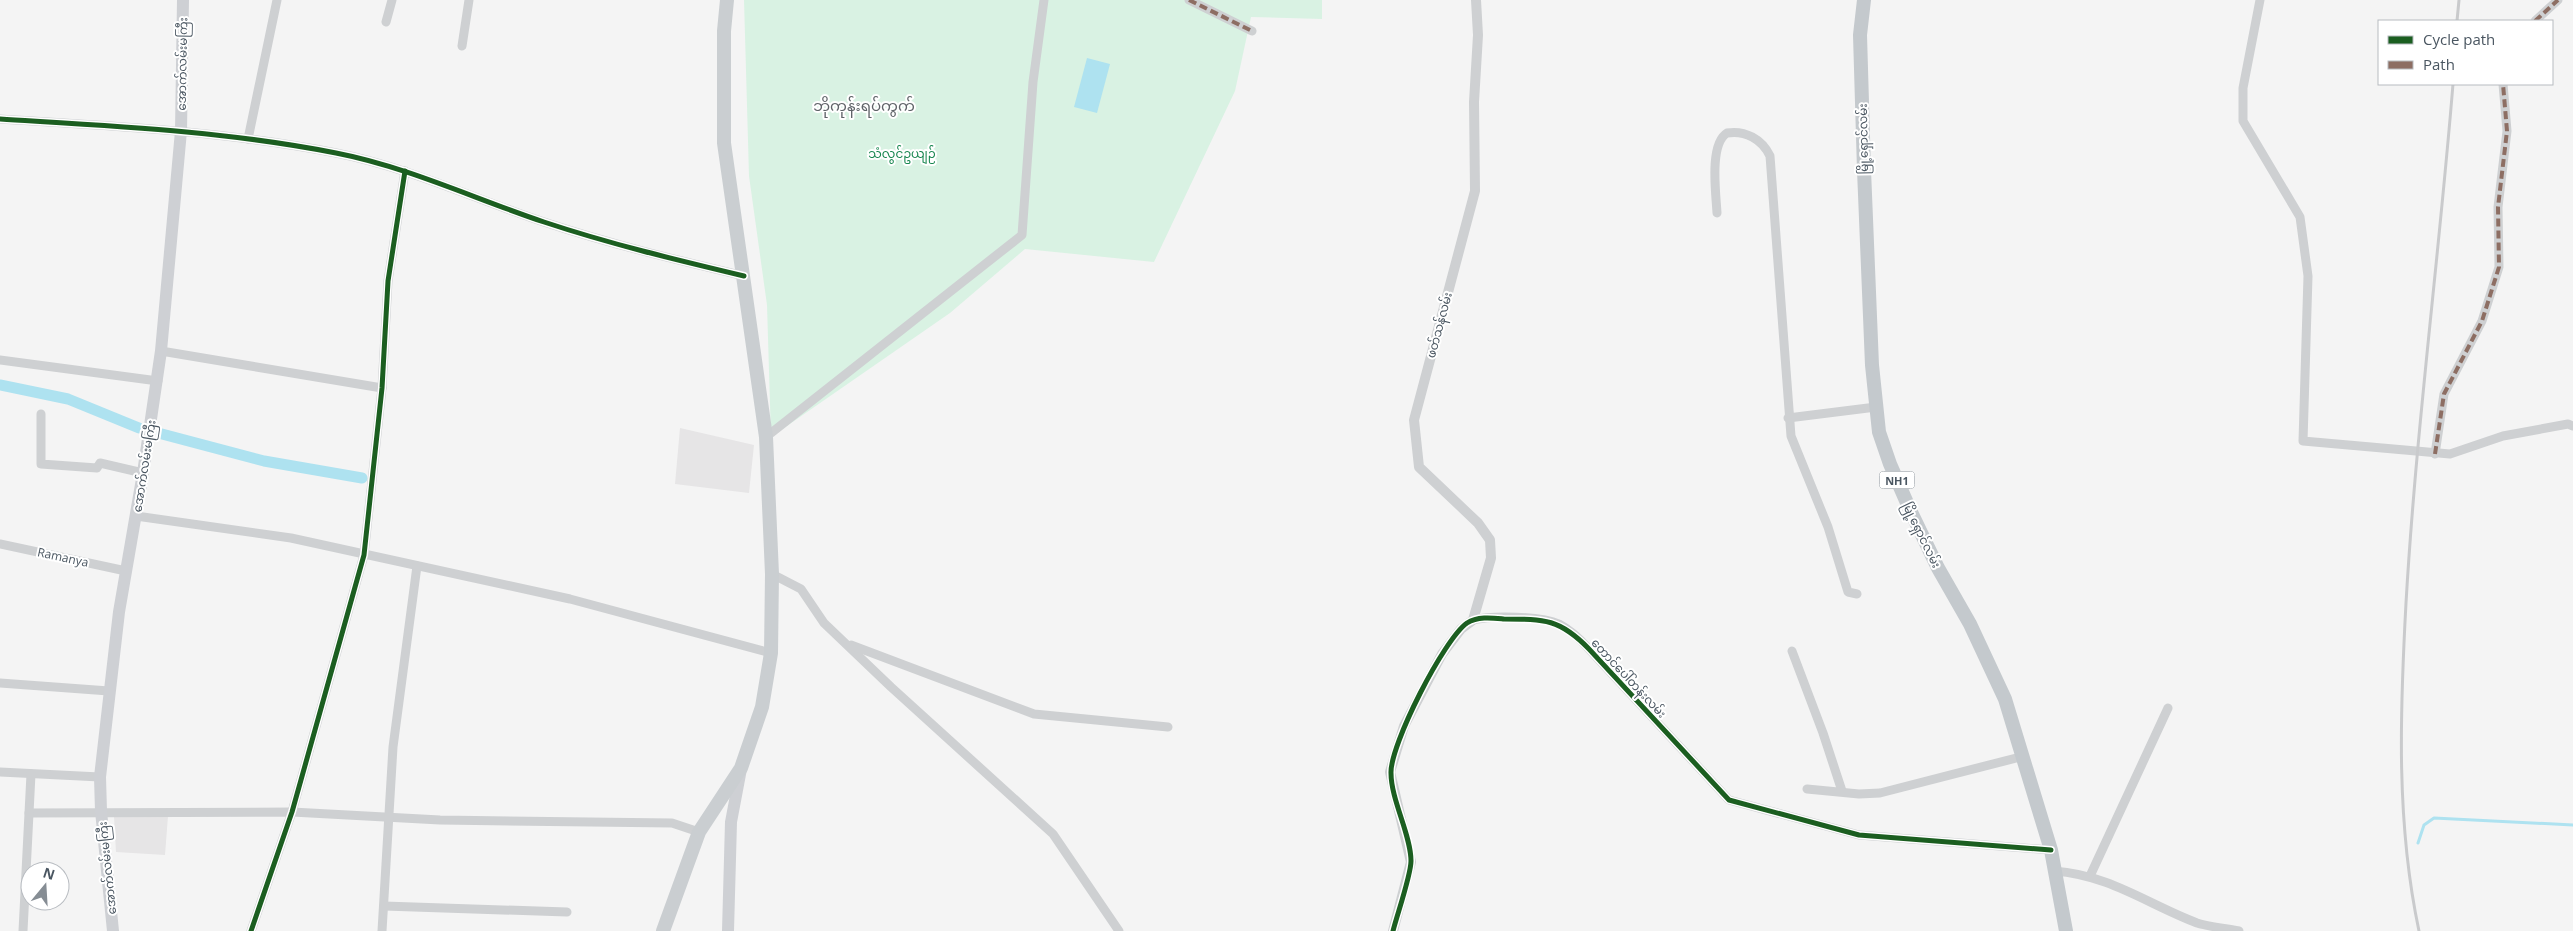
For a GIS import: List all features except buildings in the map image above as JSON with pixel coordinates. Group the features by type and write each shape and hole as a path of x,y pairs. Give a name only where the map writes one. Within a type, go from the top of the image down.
{"highway":[{"name":"မြို့ရှောင်လမ်း","path":"1864,0 1860,35 1864,170 1872,365 1880,432 1890,464 1938,568 1970,624 2005,700 2024,756 2051,850 2066,931"}],"main road":[{"name":"အောက်လမ်းမကြီး","path":"114,931 101,811 100,776 126,571 158,381 181,131 183,0"},
{"path":"727,0 724,31 724,143 766,437 772,574 771,653 762,708 741,768 731,822 728,931"},
{"path":"663,931 699,832 741,768"}],"street":[{"path":"248,139 277,0"},
{"path":"386,22 392,0"},
{"path":"462,46 469,0"},
{"path":"766,437 1022,236 1034,82 1044,0"},
{"path":"1189,0 1252,31"},
{"name":"ဖတ်သန်လမ်း","path":"1473,620 1491,558 1490,540 1478,523 1419,467 1414,420 1475,191 1474,102 1478,35 1476,0"},
{"path":"2260,0 2243,88 2244,121 2300,217 2308,276 2303,441 2450,454 2503,436 2568,424 2573,426"},
{"path":"2537,20 2558,0"},
{"path":"2435,454 2444,394 2482,322 2499,267 2498,207 2507,131 2503,85"},
{"path":"0,119 181,131 337,153 405,171 544,222 644,252 744,276"},
{"path":"1717,213 1715,165 1719,142 1727,133 1744,133 1763,144 1770,156 1788,418 1791,436 1828,527 1848,592 1857,594"},
{"path":"251,931 292,812 364,555 382,388 388,281 405,171"},
{"path":"161,351 382,388"},
{"path":"0,360 158,381"},
{"path":"1788,418 1876,407"},
{"path":"41,414 41,464 97,468 100,463 143,473"},
{"path":"136,516 291,538 570,599 771,653"},
{"name":"Ramanya","path":"0,544 126,571"},
{"path":"382,931 393,747 417,566"},
{"path":"772,574 801,589 824,623 849,644 891,687 1053,834 1119,931"},
{"name":"တောင်ပေါ်တန်းလမ်း","path":"1473,620 1535,619 1559,624 1569,631 1589,649 1729,800 1859,835 2051,850"},
{"path":"1393,931 1412,862 1390,772 1404,726 1442,654 1461,629 1473,620"},
{"path":"849,644 1034,714 1168,727"},
{"path":"1792,651 1823,733 1842,791"},
{"path":"0,683 110,692"},
{"path":"2090,876 2168,708"},
{"path":"1807,789 1859,794 1880,793 2024,756"},
{"path":"0,772 100,776"},
{"path":"23,931 31,774"},
{"path":"29,813 101,811 292,812 388,818 672,823 699,832"},
{"path":"2054,871 2090,876 2111,882 2199,923 2239,931"},
{"path":"384,906 566,912"}],"shaded area":[{"path":"680,428 754,445 749,493 675,484"},
{"path":"168,816 165,855 116,852 114,817"}],"green space":[{"name":"သံလွင်ဥယျဉ်","path":"744,0 1322,0 1322,19 1251,17 1235,91 1154,262 1025,249 950,313 771,437 767,305 749,176"}],"water":[{"path":"1087,58 1110,64 1097,113 1074,107"}],"waterway":[{"path":"0,385 68,399 139,428"},
{"path":"162,434 264,461 362,478"},
{"path":"2418,843 2424,825 2434,818 2573,825"}],"railway":[{"path":"2457,20 2459,0"},
{"path":"2419,931 2406,850 2403,809 2402,685 2410,538 2453,85"}],"marked path":[{"path":"1189,0 1252,31"},
{"path":"2536,20 2558,0"},
{"path":"2435,454 2444,394 2482,321 2499,267 2498,207 2507,131 2503,85"}],"cycle path":[{"path":"0,119 210,134 336,153 389,166 569,230 744,276"},
{"path":"251,931 292,812 364,555 382,388 388,281 405,171"},
{"path":"1393,931 1411,861 1408,840 1392,783 1393,759 1409,717 1445,649 1467,623 1481,618 1530,619 1551,623 1560,626 1579,639 1729,800 1859,835 2051,850"}],"district":[{"name":"ဘိုကုန်းရပ်ကွက်","path":"864,105"}]}
